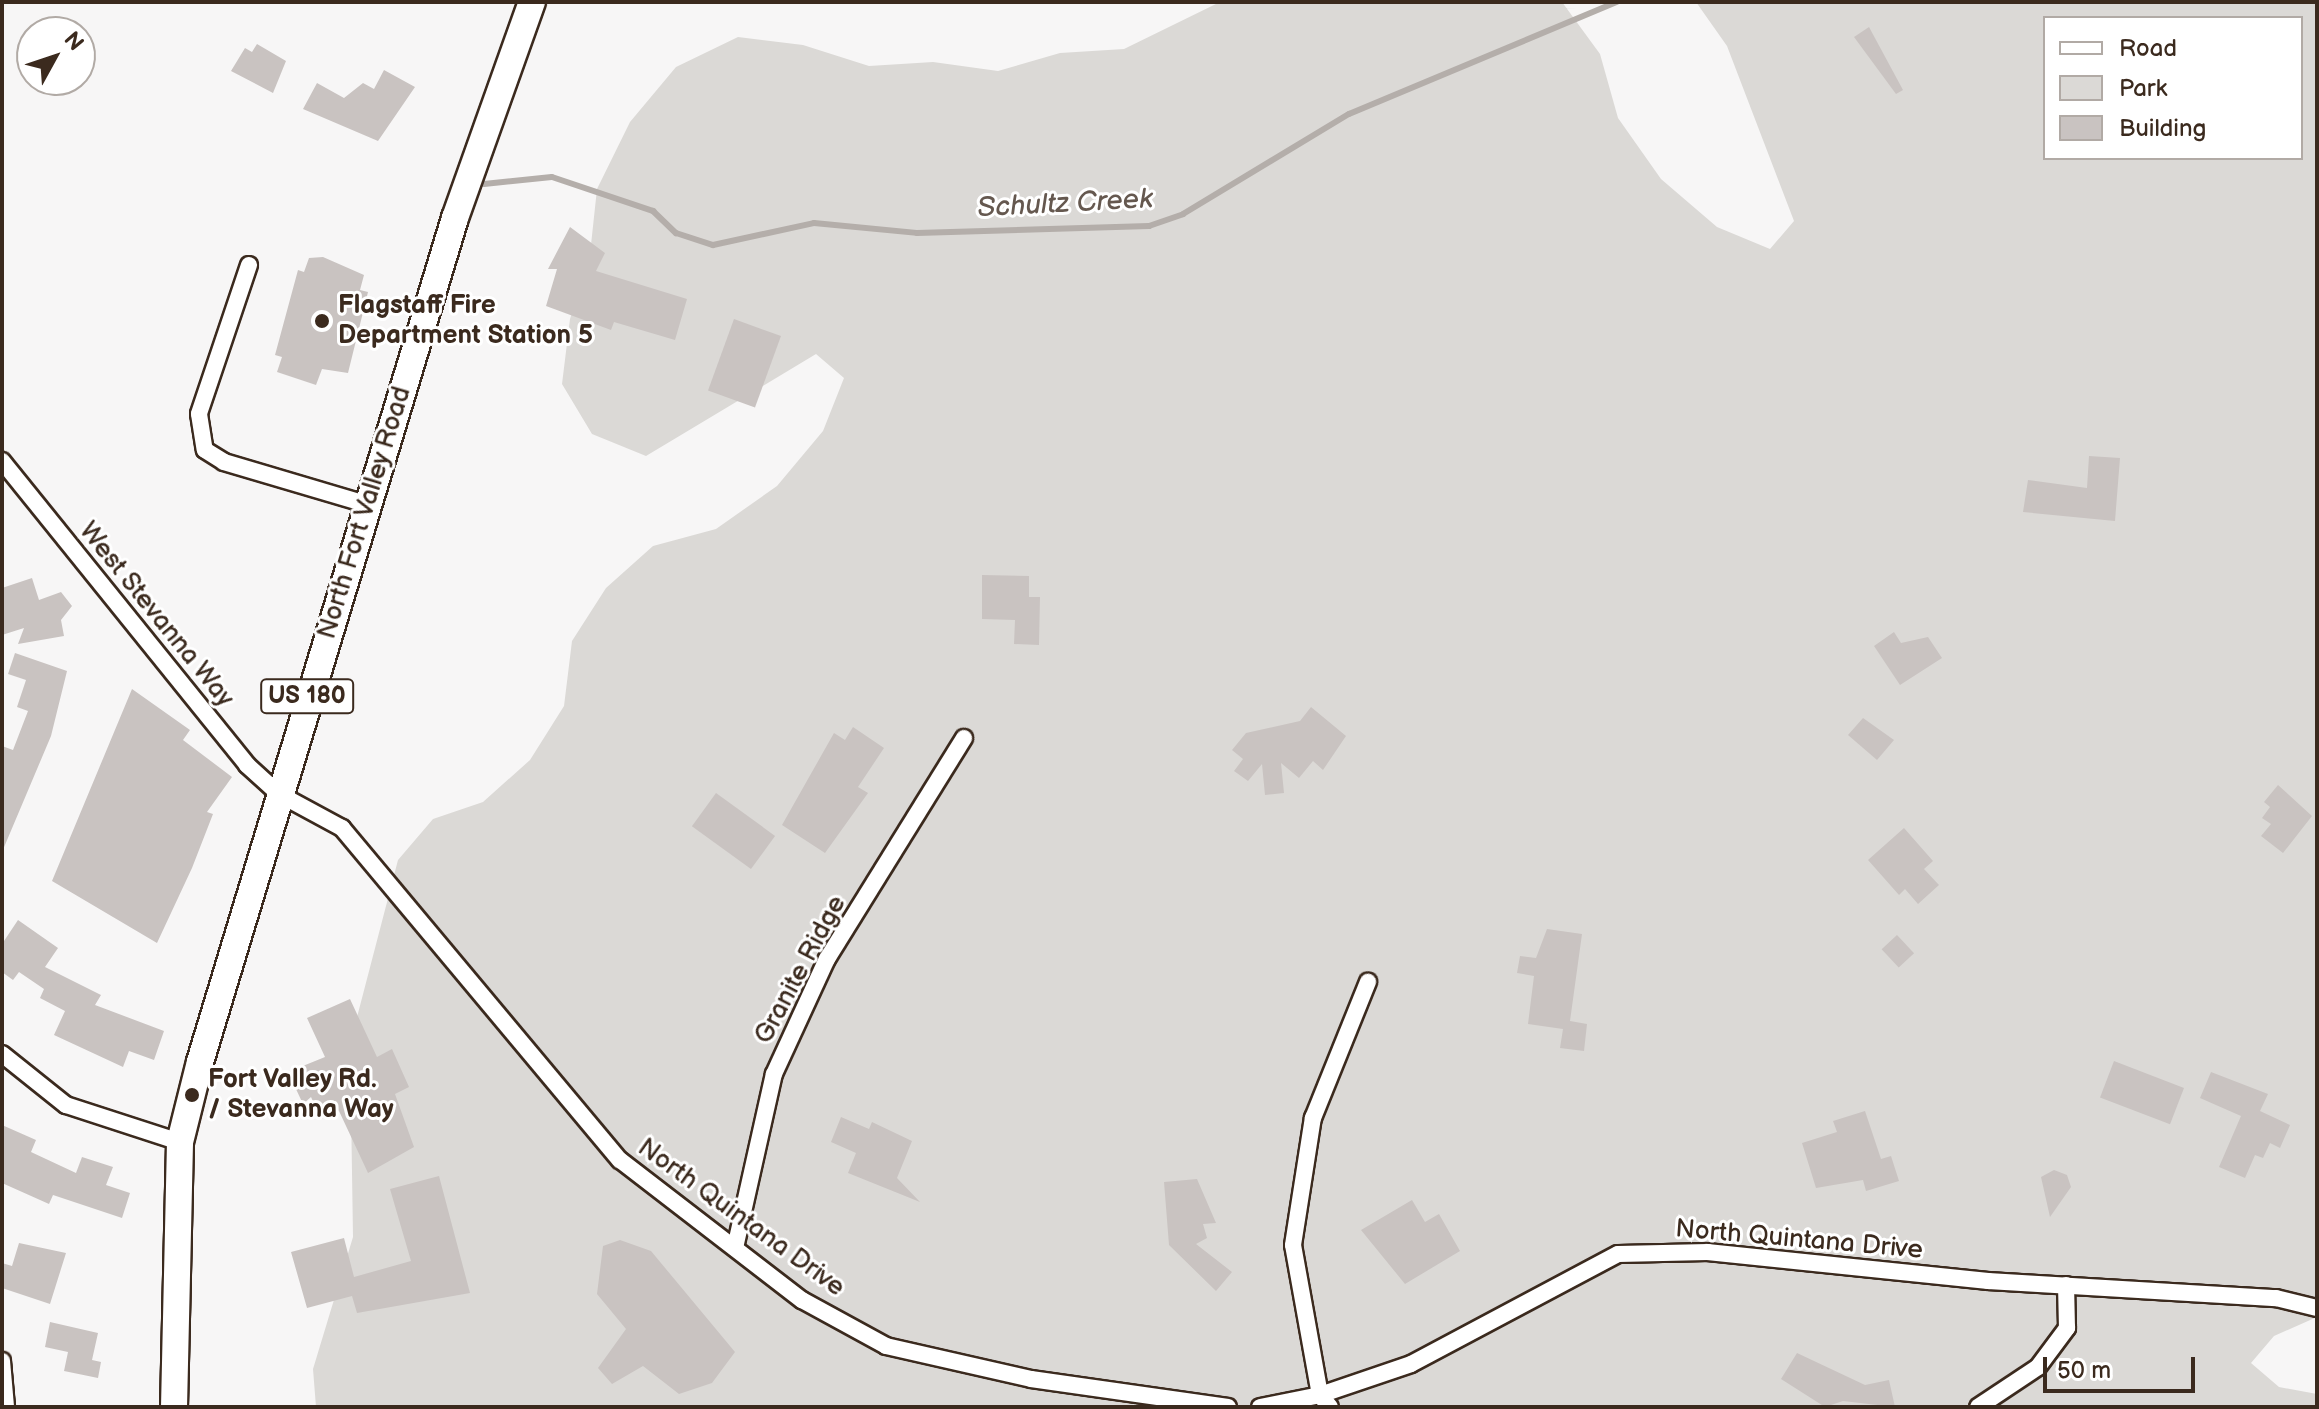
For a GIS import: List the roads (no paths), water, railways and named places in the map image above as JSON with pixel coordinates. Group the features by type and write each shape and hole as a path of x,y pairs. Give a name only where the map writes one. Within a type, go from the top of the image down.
{"main road":[{"name":"North Fort Valley Road","path":"174,1407 180,1142 279,794 455,218 532,2"}],"street":[{"path":"249,265 199,414 205,450 224,462 369,505"},
{"name":"West Stevanna Way","path":"2,461 228,743 279,794"},
{"name":"Granite Ridge","path":"735,1248 774,1074 827,959 964,738"},
{"name":"North Quintana Drive","path":"279,794 342,828 620,1160 802,1300 886,1346 1031,1379 1228,1407"},
{"path":"1325,1401 1293,1245 1313,1118 1368,982"},
{"path":"2,1054 66,1105 180,1142"},
{"name":"North Quintana Drive","path":"1260,1407 1325,1401 1411,1364 1618,1254 1708,1252 2066,1285 2276,1298 2317,1308"},
{"path":"1978,1407 2038,1367 2067,1328 2066,1285"},
{"path":"4,1365 6,1407"}],"waterway":[{"name":"Schultz Creek","path":"484,184 552,177 653,211 676,233 713,245 814,223 917,233 1149,226 1183,214 1349,114 1617,2"}],"place":[{"name":"Flagstaff Fire Department Station 5","path":"322,321"},
{"name":"Fort Valley Rd. / Stevanna Way","path":"192,1095"}]}
